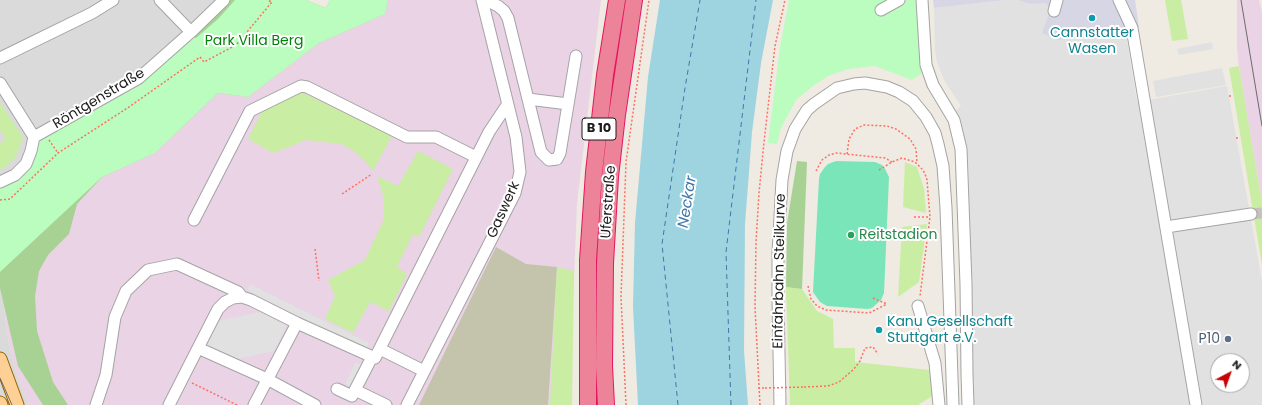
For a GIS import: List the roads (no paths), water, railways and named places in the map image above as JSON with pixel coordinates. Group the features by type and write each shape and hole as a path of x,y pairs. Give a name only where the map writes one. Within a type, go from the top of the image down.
{"highway":[{"name":"Uferstraße","path":"588,405 588,260 594,172 605,75 616,0"},
{"name":"Uferstraße","path":"606,405 604,366 605,263 610,177 619,99 634,0"},
{"name":"B 10","path":"604,366 616,395 617,405"}],"main road":[{"path":"0,359 17,405"}],"street":[{"path":"0,58 92,13 112,0"},
{"path":"160,0 191,32"},
{"name":"Röntgenstraße","path":"39,134 139,78 191,32 224,0"},
{"path":"881,10 899,0"},
{"path":"922,0 926,65 933,85 954,120 960,139 962,156 968,405"},
{"path":"1054,11 1057,0"},
{"path":"1119,0 1132,28 1196,405"},
{"path":"483,1 490,2 498,6 504,11 508,18 541,152 549,160 554,160 559,157 576,56"},
{"name":"Gaswerk","path":"407,405 515,193 520,172 516,137 483,1"},
{"path":"0,82 39,134 26,164 15,175 0,182"},
{"name":"Einfahrbahn Steilkurve","path":"780,405 778,253 784,164 795,129 807,110 838,88 865,83 882,86 899,92 913,101 926,117 935,133 943,166 946,208 952,405"},
{"path":"194,220 250,111 300,86 307,87 407,137 436,137 476,157"},
{"path":"528,99 568,104"},
{"path":"351,397 376,353 489,132 507,104"},
{"path":"1166,227 1251,214"},
{"path":"96,405 106,375 115,317 126,291 148,270 177,264 238,292 242,297"},
{"path":"169,405 218,309 225,302 233,298 242,297 251,300 297,323 424,371"},
{"path":"918,306 935,363 939,405"},
{"path":"254,405 297,323"},
{"path":"198,348 267,379 315,405"},
{"path":"337,389 351,397 386,405"}],"water":[{"name":"Neckar","path":"660,0 773,0 761,63 752,132 745,224 744,351 748,405 638,405 633,307 635,223 648,77"}],"tunnel":[{"path":"1251,214 1262,213"}],"tram line":[{"path":"1241,0 1262,126"},
{"path":"0,378 12,405"}],"place":[{"name":"Cannstatter Wasen","path":"1092,18"},
{"name":"Reitstadion","path":"851,235"},
{"name":"Kanu Gesellschaft Stuttgart e.V.","path":"879,330"},
{"name":"P10","path":"1228,339"}],"park label":[{"name":"Park Villa Berg","path":"254,41"}]}
